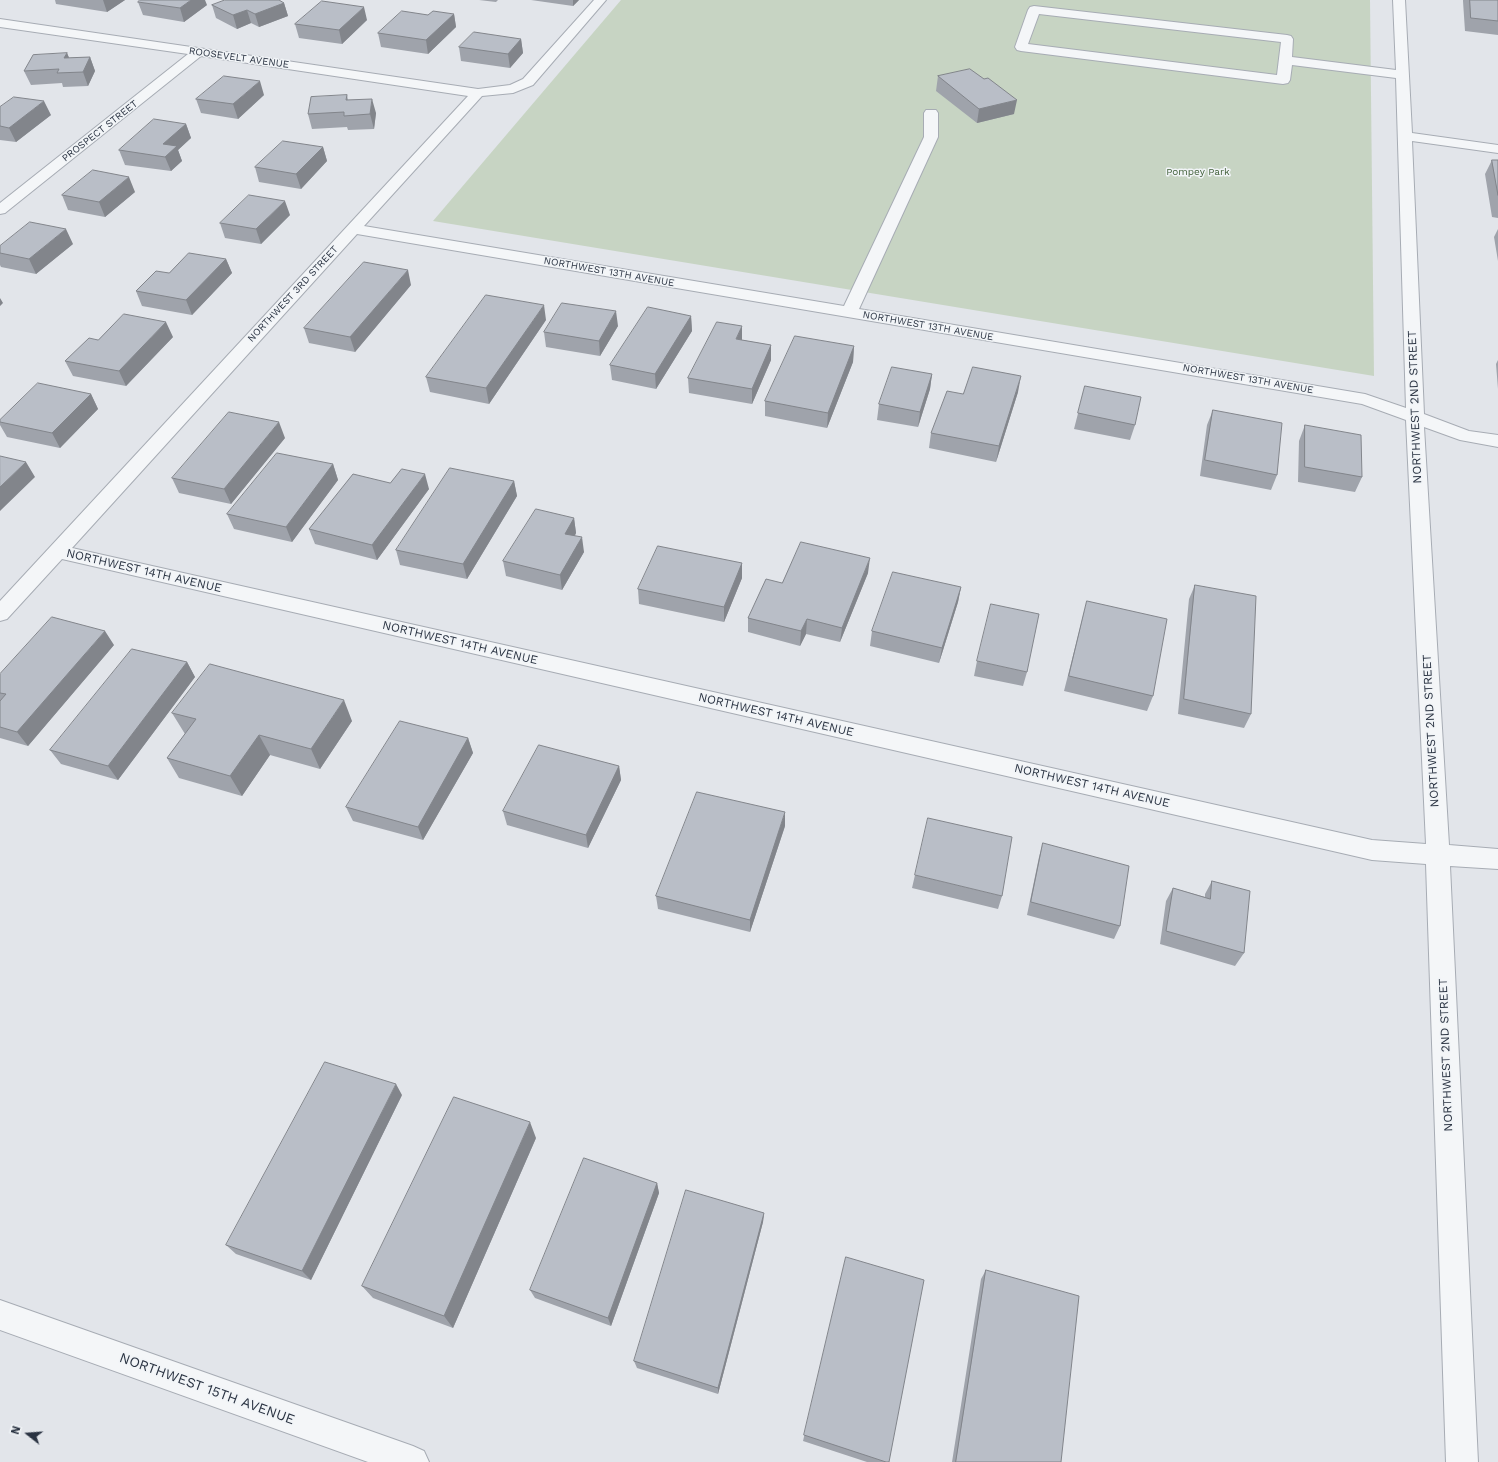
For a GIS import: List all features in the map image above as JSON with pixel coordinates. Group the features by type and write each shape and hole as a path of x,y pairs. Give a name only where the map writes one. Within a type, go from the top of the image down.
{"street":[{"path":"478,93 513,89 528,82 600,0"},
{"name":"NORTHWEST 2ND STREET","path":"1398,0 1405,136 1414,417 1438,855 1462,1462"},
{"path":"1034,10 1287,39 1286,60 1283,80 1021,47 1034,10"},
{"name":"ROOSEVELT AVENUE","path":"0,23 478,93"},
{"name":"PROSPECT STREET","path":"0,210 199,52"},
{"path":"1286,60 1402,75"},
{"name":"NORTHWEST 3RD STREET","path":"0,614 478,93"},
{"path":"850,312 931,137 931,113"},
{"path":"1405,136 1498,149"},
{"name":"NORTHWEST 13TH AVENUE","path":"353,229 1365,399 1466,436 1498,441"},
{"name":"NORTHWEST 14TH AVENUE","path":"58,551 1364,848 1498,859"},
{"name":"NORTHWEST 15TH AVENUE","path":"0,1316 413,1462"}],"green space":[{"name":"Pompey Park","path":"621,0 1370,0 1374,376 433,221"}],"building":[{"path":"140,0 191,0 180,8 138,2"},
{"path":"225,0 279,0 284,3 255,14 247,10 233,15 212,5"},
{"path":"1470,0 1498,0 1498,21 1471,18"},
{"path":"322,1 364,7 339,30 295,24"},
{"path":"402,11 428,15 433,11 454,14 426,40 378,33"},
{"path":"474,32 521,39 508,54 459,47"},
{"path":"67,53 64,58 90,57 83,72 57,73 59,69 24,71 33,55"},
{"path":"970,69 984,79 988,78 1017,100 979,109 938,76"},
{"path":"224,76 260,81 233,104 196,99"},
{"path":"347,95 346,100 372,99 370,114 344,116 344,112 308,114 311,97"},
{"path":"14,97 44,101 9,128 0,126 0,107"},
{"path":"154,119 186,124 163,144 177,146 165,157 119,150"},
{"path":"283,141 323,147 296,174 255,167"},
{"path":"1492,160 1498,160 1498,195"},
{"path":"93,170 129,177 99,202 62,195"},
{"path":"249,195 285,201 256,229 220,223"},
{"path":"30,222 66,229 29,259 0,253 0,246"},
{"path":"189,253 226,259 186,300 136,291 156,271 169,273"},
{"path":"364,262 408,270 350,337 304,328"},
{"path":"486,295 544,305 486,388 426,377"},
{"path":"562,303 616,311 599,341 544,332"},
{"path":"648,307 691,316 655,374 610,365"},
{"path":"124,314 166,322 119,371 65,361 89,338 98,340"},
{"path":"717,322 742,326 736,339 771,345 752,389 688,378"},
{"path":"795,336 854,346 828,413 765,401"},
{"path":"892,367 932,374 920,412 879,404"},
{"path":"973,367 1021,376 999,446 931,433 947,391 963,394"},
{"path":"38,383 91,394 52,433 0,422 0,420"},
{"path":"1085,386 1141,397 1135,425 1078,413"},
{"path":"1213,410 1282,423 1277,475 1205,460"},
{"path":"229,412 279,422 224,489 172,478"},
{"path":"1305,425 1361,435 1362,477 1305,467"},
{"path":"277,453 333,464 286,527 227,514"},
{"path":"0,456 26,462 0,487"},
{"path":"450,468 514,481 463,564 396,550"},
{"path":"402,469 425,474 372,545 309,529 353,474 390,483"},
{"path":"536,509 574,518 565,534 582,537 560,575 503,561"},
{"path":"801,542 870,558 842,628 807,619 801,631 748,618 766,579 782,583"},
{"path":"658,546 742,563 724,607 638,589"},
{"path":"893,572 961,587 942,648 872,631"},
{"path":"1195,585 1256,596 1251,714 1184,699"},
{"path":"1087,601 1167,619 1153,696 1069,676"},
{"path":"991,604 1039,614 1027,672 977,661"},
{"path":"52,617 105,631 17,732 0,727 0,701 6,694 0,693 0,674"},
{"path":"132,649 187,662 108,766 50,750"},
{"path":"210,664 344,700 311,749 259,735 230,776 167,758 196,719 172,713"},
{"path":"400,721 468,738 418,827 346,807"},
{"path":"539,745 619,766 586,835 503,811"},
{"path":"697,792 785,812 750,920 656,896"},
{"path":"928,818 1012,837 1002,896 915,875"},
{"path":"1043,843 1129,866 1120,926 1031,902"},
{"path":"1212,881 1250,891 1244,953 1166,931 1173,888 1210,899"},
{"path":"325,1062 396,1084 302,1271 226,1245"},
{"path":"454,1097 530,1122 444,1316 362,1286"},
{"path":"584,1158 657,1183 608,1318 530,1290"},
{"path":"686,1190 764,1213 718,1388 634,1361"},
{"path":"846,1257 924,1280 889,1462 804,1435"},
{"path":"986,1270 1079,1296 1061,1462 956,1462"}]}
